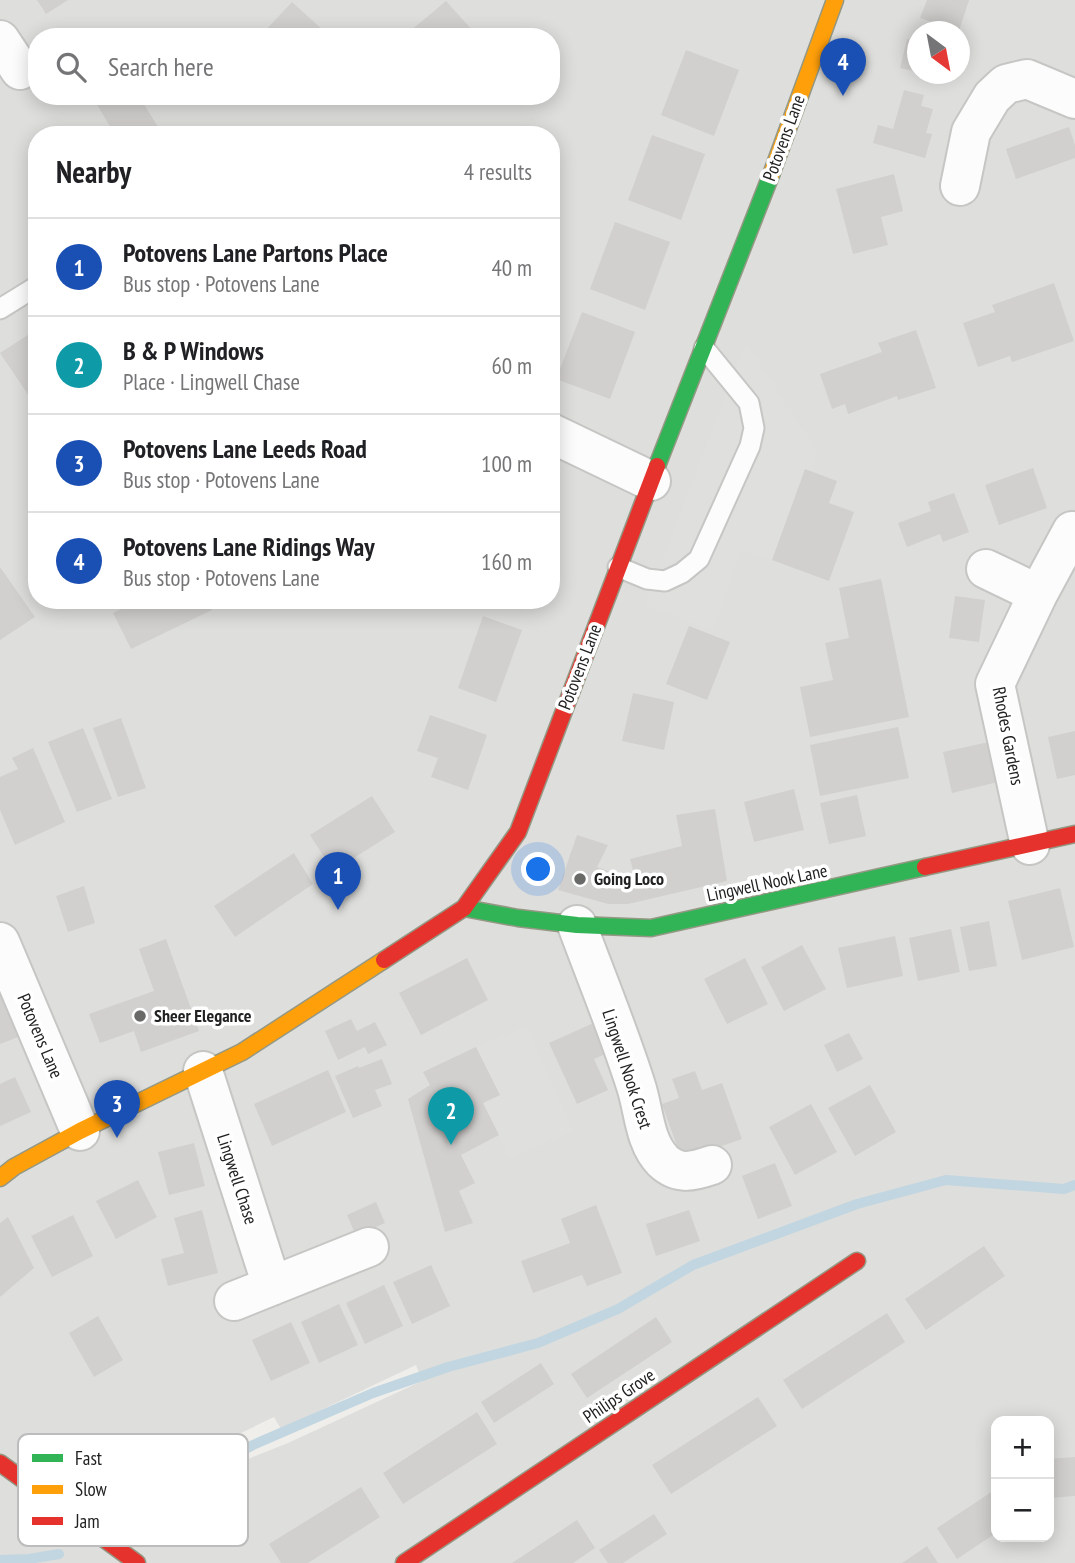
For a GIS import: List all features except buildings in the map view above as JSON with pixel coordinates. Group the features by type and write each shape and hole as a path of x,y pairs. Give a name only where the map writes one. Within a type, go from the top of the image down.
{"street":[{"name":"Potovens Lane","path":"0,1178 14,1167 80,1131 242,1052 464,908 518,832 651,481 755,218 835,0"},
{"path":"960,186 971,132 992,97 1025,65 1075,99"},
{"path":"560,437 651,481"},
{"name":"Rhodes Gardens","path":"1030,845 995,684 1072,531"},
{"path":"986,569 1038,594"},
{"name":"Lingwell Nook Lane","path":"464,908 577,925 651,928 1075,834"},
{"name":"Lingwell Nook Crest","path":"577,925 637,1089 650,1140 663,1160 679,1171 693,1172 712,1164"},
{"name":"Potovens Lane","path":"0,943 80,1131"},
{"name":"Lingwell Chase","path":"203,1071 272,1286"},
{"path":"234,1301 369,1247"},
{"name":"Philips Grove","path":"404,1563 857,1261"},
{"path":"0,1463 18,1476"},
{"path":"113,1546 136,1563"}],"lane":[{"path":"0,309 28,292"},
{"path":"618,567 647,579 665,580 682,573 699,559 750,446 754,428 749,403 704,348"}],"shaded area":[{"path":"0,0 1075,0 1075,1563 0,1563"},
{"path":"746,343 817,451 811,472 805,470 772,560 740,551 713,631 645,605"},
{"path":"527,1026 573,1131 510,1158 483,1103 500,1095 476,1047"}],"waterway":[{"path":"248,1448 373,1393 448,1367 538,1343 618,1309 693,1265 857,1204 946,1180 1064,1189 1075,1185"},
{"path":"0,1560 59,1554"}],"traffic: fast":[{"path":"657,466 771,175"},
{"path":"464,908 577,925 651,928 925,867"}],"traffic: slow":[{"path":"771,175 835,0"},
{"path":"0,1178 14,1167 80,1131 242,1052 384,960"}],"traffic: jam":[{"path":"384,960 464,908 518,832 657,466"},
{"path":"925,867 1075,834"},
{"path":"404,1563 857,1261"},
{"path":"0,1463 18,1476"},
{"path":"114,1546 137,1563"}],"place":[{"name":"Potovens Lane Ridings Way","path":"843,96"},
{"name":"Going Loco","path":"580,879"},
{"name":"Potovens Lane Partons Place","path":"338,910"},
{"name":"Sheer Elegance","path":"140,1016"},
{"name":"Potovens Lane Leeds Road","path":"117,1138"},
{"name":"B & P Windows","path":"451,1145"}]}
